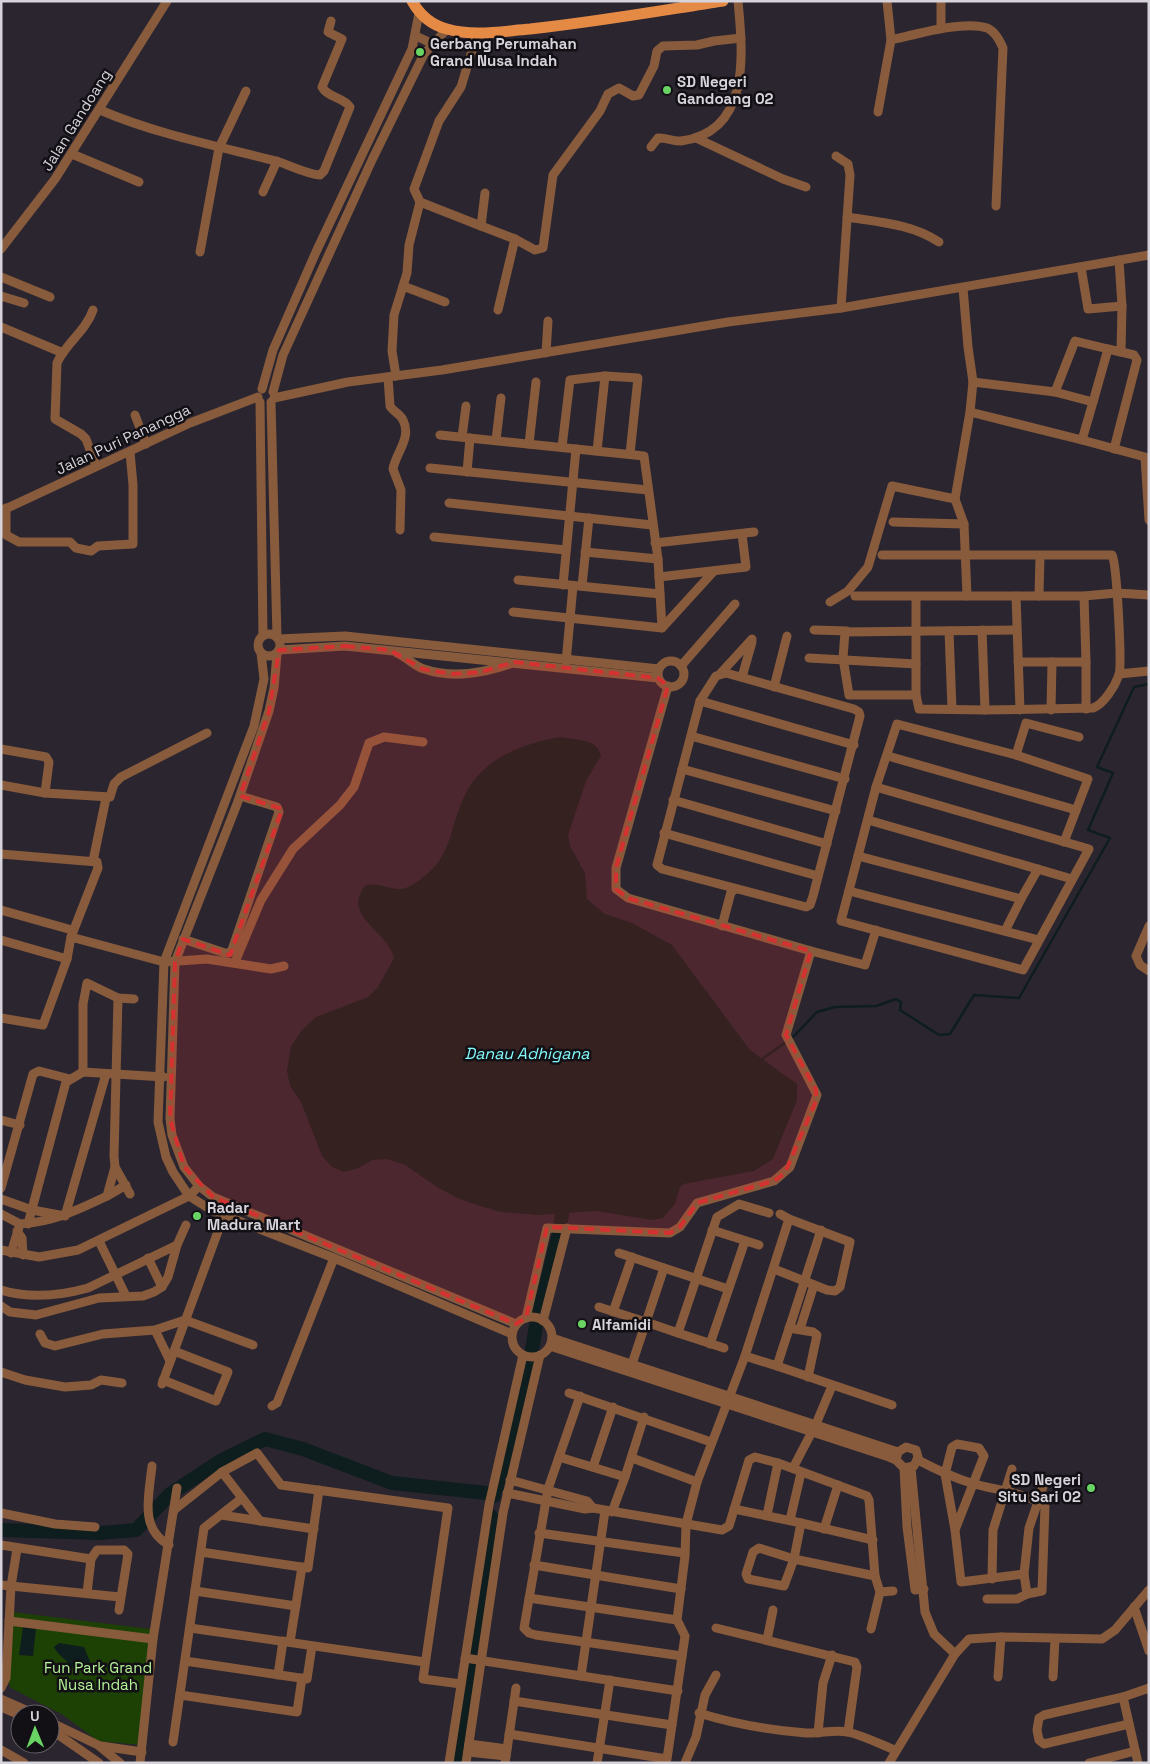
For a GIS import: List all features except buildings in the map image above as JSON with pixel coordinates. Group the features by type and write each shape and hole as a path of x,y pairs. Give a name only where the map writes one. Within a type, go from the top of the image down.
{"main road":[{"path":"412,1 419,13 433,23 446,29 477,34 576,24 723,1"}],"street":[{"name":"Jalan Gandoang","path":"2,246 36,206 72,154 167,1"},
{"path":"650,147 658,138 677,142 696,138 714,129 727,116 733,105 742,57 738,1"},
{"path":"878,112 891,40 887,1"},
{"path":"941,1 941,28"},
{"path":"419,13 412,49 326,258 283,355 273,398 278,652 274,688 269,710 238,800 175,962 170,1119 175,1148 184,1166 199,1186 213,1197 516,1324"},
{"path":"100,110 134,123 219,148 276,161 318,175 322,174 350,107 347,103 326,93 322,87 342,39 328,32 330,21"},
{"path":"891,40 941,28 987,28 1000,40 1003,48 996,206"},
{"path":"446,29 424,54 316,252 273,350 260,396 263,635 258,643 264,679 254,726 228,800 164,962 158,1122 162,1147 173,1172 189,1196 224,1215 334,1258 512,1334"},
{"path":"477,34 461,87 439,121 414,183 415,194 420,202 515,239 535,250 543,248 553,175 600,111 611,91 624,88 633,96 639,95 649,77 660,47 666,44 697,45 714,40 742,38"},
{"path":"416,36 433,44"},
{"path":"200,252 219,148 246,91"},
{"path":"696,138 783,179 806,187"},
{"path":"72,154 139,182"},
{"path":"836,156 848,164 850,187 841,308"},
{"path":"263,192 276,161"},
{"path":"481,226 485,193"},
{"path":"400,530 401,490 393,469 404,441 406,428 399,414 390,406 392,340 394,315 420,202"},
{"path":"847,217 911,228 926,233 939,242"},
{"path":"498,310 515,239"},
{"path":"316,252 326,258"},
{"name":"Jalan Puri Panangga","path":"4,509 208,415 260,396 266,404 273,398 348,382 546,353 728,322 841,308 1149,255"},
{"path":"1119,260 1122,306 1121,352"},
{"path":"1081,267 1088,309 1122,306"},
{"path":"1,277 50,297"},
{"path":"402,286 445,302"},
{"path":"963,288 966,337 973,382 970,412 955,499 964,524 967,596"},
{"path":"1,296 24,303"},
{"path":"93,310 74,342 63,353 57,363 55,419 81,434 86,440 96,466"},
{"path":"546,353 548,321"},
{"path":"1,326 63,353"},
{"path":"1055,392 1075,341 1134,355 1137,360 1114,450"},
{"path":"1082,440 1108,349"},
{"path":"597,451 605,376"},
{"path":"562,447 570,380 605,376 638,378 630,454"},
{"path":"529,444 536,382"},
{"path":"973,382 1055,392 1093,402"},
{"path":"260,396 269,389 273,398"},
{"path":"496,440 501,398"},
{"path":"466,406 466,472"},
{"path":"970,412 1145,457 1149,520"},
{"path":"135,415 146,444"},
{"path":"440,435 644,456 658,559 662,628"},
{"path":"563,585 576,449"},
{"path":"4,509 6,535 19,542 70,542 76,548 91,551 98,546 133,544 134,485 130,452"},
{"path":"430,468 648,490"},
{"path":"830,602 848,591 868,567 892,486 955,499"},
{"path":"450,503 652,525"},
{"path":"566,663 570,618 586,552 589,518"},
{"path":"893,522 964,524"},
{"path":"655,543 754,532"},
{"path":"659,577 746,567 742,534"},
{"path":"434,537 566,550"},
{"path":"586,552 658,559"},
{"path":"882,555 1112,555 1117,593 1119,674 1100,705 1086,709 920,709 916,695 916,597"},
{"path":"1039,596 1040,556"},
{"path":"662,628 714,571"},
{"path":"518,580 660,594"},
{"path":"855,596 1084,596 1117,593 1149,595"},
{"path":"1016,596 1020,710"},
{"path":"1084,596 1086,709"},
{"path":"681,666 736,604"},
{"path":"513,612 662,628"},
{"path":"814,630 1016,630"},
{"path":"982,630 985,710"},
{"path":"847,631 844,632 843,658 849,696 916,695"},
{"path":"949,631 952,709"},
{"path":"263,635 268,634 277,638 345,636 390,645 514,662 566,663"},
{"path":"774,687 787,636"},
{"path":"720,674 742,677 859,712 860,721 845,779 810,905 806,907 662,869 657,862 700,702 712,680 752,640 742,677"},
{"path":"261,653 268,657 278,652 345,646 390,645 659,673 668,686"},
{"path":"390,645 423,669 434,672 467,674 481,672 514,662"},
{"path":"808,658 843,658 916,664"},
{"path":"659,673 669,661 681,666"},
{"path":"1018,662 1086,662"},
{"path":"1052,662 1052,710"},
{"path":"668,686 677,685 683,678 681,666"},
{"path":"1119,674 1149,670"},
{"path":"668,686 616,868 614,885 619,893 628,898 722,926 865,966 876,930"},
{"path":"700,702 854,745"},
{"path":"1016,755 1026,723 1079,737"},
{"path":"876,787 1064,842 1089,849 1022,970 841,921 876,787 888,756 897,724 1016,755 1088,779 1064,842"},
{"path":"1,785 46,793 106,798 111,796 114,784 121,777 207,733"},
{"path":"691,736 845,779"},
{"path":"235,962 261,900 293,849 340,805 354,787 369,743 384,737 423,742"},
{"path":"1,749 46,757 49,762 46,793"},
{"path":"888,756 1076,810"},
{"path":"682,769 836,811"},
{"path":"93,861 106,798"},
{"path":"183,939 224,953 229,953 232,950 279,812 277,808 238,800 228,800"},
{"path":"673,800 827,844"},
{"path":"868,820 1072,880"},
{"path":"664,833 818,876"},
{"path":"1,854 93,861 96,862 98,868 72,933 67,959 43,1025 1,1018"},
{"path":"858,856 1021,899"},
{"path":"1005,931 1038,869"},
{"path":"722,926 731,892 736,889"},
{"path":"849,891 1039,940"},
{"path":"1,910 164,962 207,959 272,969 284,966"},
{"path":"1149,926 1136,956 1140,965 1149,972"},
{"path":"1,940 67,959"},
{"path":"527,1318 547,1228 670,1233 680,1227 697,1203 780,1177 794,1161 817,1095 814,1085 791,1047 786,1035 811,951"},
{"path":"83,1072 83,1004 87,983 118,998 134,999"},
{"path":"107,1196 115,1167 113,1135 118,998"},
{"path":"1,1188 34,1072 39,1071 70,1079"},
{"path":"11,1252 22,1226 32,1210 64,1086 70,1079 83,1072 171,1078"},
{"path":"64,1216 106,1074"},
{"path":"1,1120 20,1125"},
{"path":"1,1214 22,1226 64,1216 107,1196 128,1190 115,1167"},
{"path":"1,1250 39,1257 78,1250 189,1196 199,1186"},
{"path":"1,1199 32,1210 64,1216"},
{"path":"678,1333 717,1217 739,1204 769,1213"},
{"path":"774,1269 832,1292 838,1289 850,1245 848,1240 780,1214"},
{"path":"174,1351 228,1372 216,1401 162,1382 224,1215"},
{"path":"509,1734 600,1748 666,1761 678,1691 684,1636 677,1620 685,1556 686,1524 697,1482 745,1356 789,1219"},
{"path":"22,1226 23,1255"},
{"path":"1,1306 10,1312 36,1316 99,1298 143,1296 162,1287 173,1265 177,1245 186,1226"},
{"path":"542,1320 566,1228"},
{"path":"712,1230 758,1245"},
{"path":"777,1366 821,1230"},
{"path":"99,1241 126,1296"},
{"path":"710,1344 744,1241"},
{"path":"1,1290 24,1295 58,1295 88,1288 177,1245"},
{"path":"619,1253 728,1289"},
{"path":"613,1312 632,1257"},
{"path":"148,1258 162,1287"},
{"path":"272,1406 277,1403 334,1258"},
{"path":"632,1364 664,1268"},
{"path":"800,1329 814,1285"},
{"path":"422,1296 425,1286"},
{"path":"599,1307 724,1348"},
{"path":"449,1763 461,1684 472,1659 510,1480 539,1356 551,1342 550,1329 542,1320 527,1318 516,1324 512,1334 512,1344 516,1352 525,1356 539,1356"},
{"path":"40,1334 45,1343 55,1346 103,1334 155,1330 185,1320 253,1345"},
{"path":"789,1328 813,1332 818,1338 808,1377"},
{"path":"155,1330 170,1361"},
{"path":"551,1342 632,1364 728,1399"},
{"path":"551,1342 814,1427 897,1456 907,1468 907,1527 915,1590 924,1589 925,1612 934,1634 955,1654"},
{"path":"466,1763 472,1659 489,1504 525,1356"},
{"path":"745,1356 892,1405"},
{"path":"1,1372 26,1380 65,1387 91,1384 101,1380 122,1383"},
{"path":"790,1520 797,1471 832,1386"},
{"path":"569,1392 711,1442"},
{"path":"580,1396 548,1489 524,1624 529,1633 682,1656"},
{"path":"594,1467 613,1407"},
{"path":"581,1676 600,1542 608,1512 625,1477 644,1417"},
{"path":"955,1530 984,1456 979,1448 954,1445 951,1449 945,1474 955,1530 961,1582 1024,1574"},
{"path":"897,1456 906,1447 913,1448 917,1453 918,1460"},
{"path":"174,1510 222,1472 257,1454 281,1485 448,1508 423,1679 461,1684"},
{"path":"559,1457 625,1477"},
{"path":"507,1494 585,1509 593,1508 608,1512 724,1529 729,1526 749,1460 755,1457 778,1463 838,1485 866,1496 869,1500 875,1576 880,1592 871,1629"},
{"path":"632,1458 697,1482"},
{"path":"907,1468 918,1460"},
{"path":"918,1460 945,1474 1039,1502 1045,1506 1043,1588 1039,1592 1027,1594 1017,1599 987,1599"},
{"path":"767,1515 778,1463"},
{"path":"152,1466 148,1517 159,1539 169,1544"},
{"path":"992,1579 993,1530 1012,1469"},
{"path":"222,1472 260,1521"},
{"path":"510,1480 587,1501 593,1508"},
{"path":"1027,1594 1024,1574 1029,1528 1044,1484"},
{"path":"824,1529 838,1485"},
{"path":"201,1552 308,1568 319,1490"},
{"path":"140,1763 153,1639 176,1492"},
{"path":"174,1742 204,1528 242,1498"},
{"path":"734,1509 790,1520 872,1540"},
{"path":"1,1513 56,1524 95,1527"},
{"path":"220,1515 314,1529"},
{"path":"801,1524 794,1559 787,1582 782,1587 748,1579 746,1576 756,1550 759,1548 794,1559 875,1576"},
{"path":"539,1533 684,1554"},
{"path":"1,1545 91,1560"},
{"path":"1,1688 6,1678 9,1622 6,1586 17,1548"},
{"path":"87,1593 91,1560 97,1550 127,1551 119,1610"},
{"path":"534,1565 681,1589"},
{"path":"278,1675 296,1606 302,1567"},
{"path":"6,1586 120,1597"},
{"path":"889,1763 895,1750 955,1654 969,1639 1001,1637 1102,1639 1115,1630 1149,1590"},
{"path":"195,1591 296,1606"},
{"path":"880,1592 893,1591"},
{"path":"529,1598 677,1620"},
{"path":"1134,1607 1149,1651"},
{"path":"767,1640 773,1610"},
{"path":"9,1622 153,1639"},
{"path":"190,1628 425,1662"},
{"path":"716,1628 832,1655 857,1664 848,1732"},
{"path":"998,1677 1001,1637"},
{"path":"1053,1677 1056,1639"},
{"path":"185,1661 307,1679 312,1646"},
{"path":"818,1734 823,1683 832,1655"},
{"path":"472,1659 678,1691"},
{"path":"685,1763 696,1737 699,1713 709,1684 716,1674"},
{"path":"180,1695 297,1712 302,1678"},
{"path":"597,1763 610,1680"},
{"path":"468,1748 506,1756 516,1688"},
{"path":"1129,1724 1044,1744 1039,1740 1036,1730 1039,1718 1044,1715 1123,1697 1149,1688"},
{"path":"1123,1697 1138,1763"},
{"path":"514,1701 672,1725"},
{"path":"699,1713 724,1721 774,1730 818,1734 832,1730 848,1732 895,1750"},
{"path":"60,1727 98,1745 120,1763"},
{"path":"60,1736 99,1763"},
{"path":"98,1745 142,1752"},
{"path":"1,1750 23,1762"},
{"path":"1088,1763 1108,1761 1135,1751"}],"highlighted area":[{"path":"345,646 390,650 423,669 452,674 481,672 514,662 658,678 668,686 616,868 616,889 628,898 811,951 786,1035 816,1090 816,1101 785,1173 774,1181 697,1203 680,1227 670,1233 547,1227 526,1318 516,1324 213,1197 184,1167 170,1119 175,962 183,939 230,955 282,809 240,796 269,711 279,650"}],"green space":[{"name":"Fun Park Grand Nusa Indah","path":"12,1612 158,1630 142,1745 98,1741 60,1713 60,1704 42,1704 11,1688 6,1678"}],"water":[{"name":"Danau Adhigana","path":"560,737 591,743 599,750 601,756 586,781 568,835 570,846 585,873 587,899 605,914 632,923 672,945 750,1050 797,1084 797,1100 773,1159 754,1171 684,1184 680,1187 675,1204 663,1218 652,1220 596,1211 538,1215 501,1212 457,1198 405,1165 387,1159 372,1160 359,1168 344,1172 332,1167 322,1156 301,1102 290,1086 287,1071 291,1046 301,1031 316,1017 368,997 378,987 394,958 390,948 362,915 359,897 365,886 377,885 394,889 406,888 426,875 443,854 466,793 473,781 483,770 494,761 519,748"},
{"path":"23,1627 36,1628 33,1656 19,1655"},
{"path":"59,1643 84,1647 91,1664 82,1669 72,1668 54,1647"}],"waterway":[{"path":"762,1059 793,1037 817,1012 835,1007 876,1006 896,999 901,1002 900,1010 939,1035 950,1034 974,995 1019,998 1110,838 1088,830 1113,773 1097,767 1134,687 1149,684"},
{"path":"496,1490 528,1374 537,1320 559,1234 562,1214"},
{"path":"1,1530 100,1533 136,1530 170,1494 220,1461 265,1439 303,1449 392,1483 487,1493 494,1496"},
{"path":"456,1763 491,1516"}],"place":[{"name":"Gerbang Perumahan Grand Nusa Indah","path":"420,52"},
{"name":"SD Negeri Gandoang 02","path":"667,90"},
{"name":"Radar Madura Mart","path":"197,1216"},
{"name":"Alfamidi","path":"582,1324"},
{"name":"SD Negeri Situ Sari 02","path":"1091,1488"}]}
